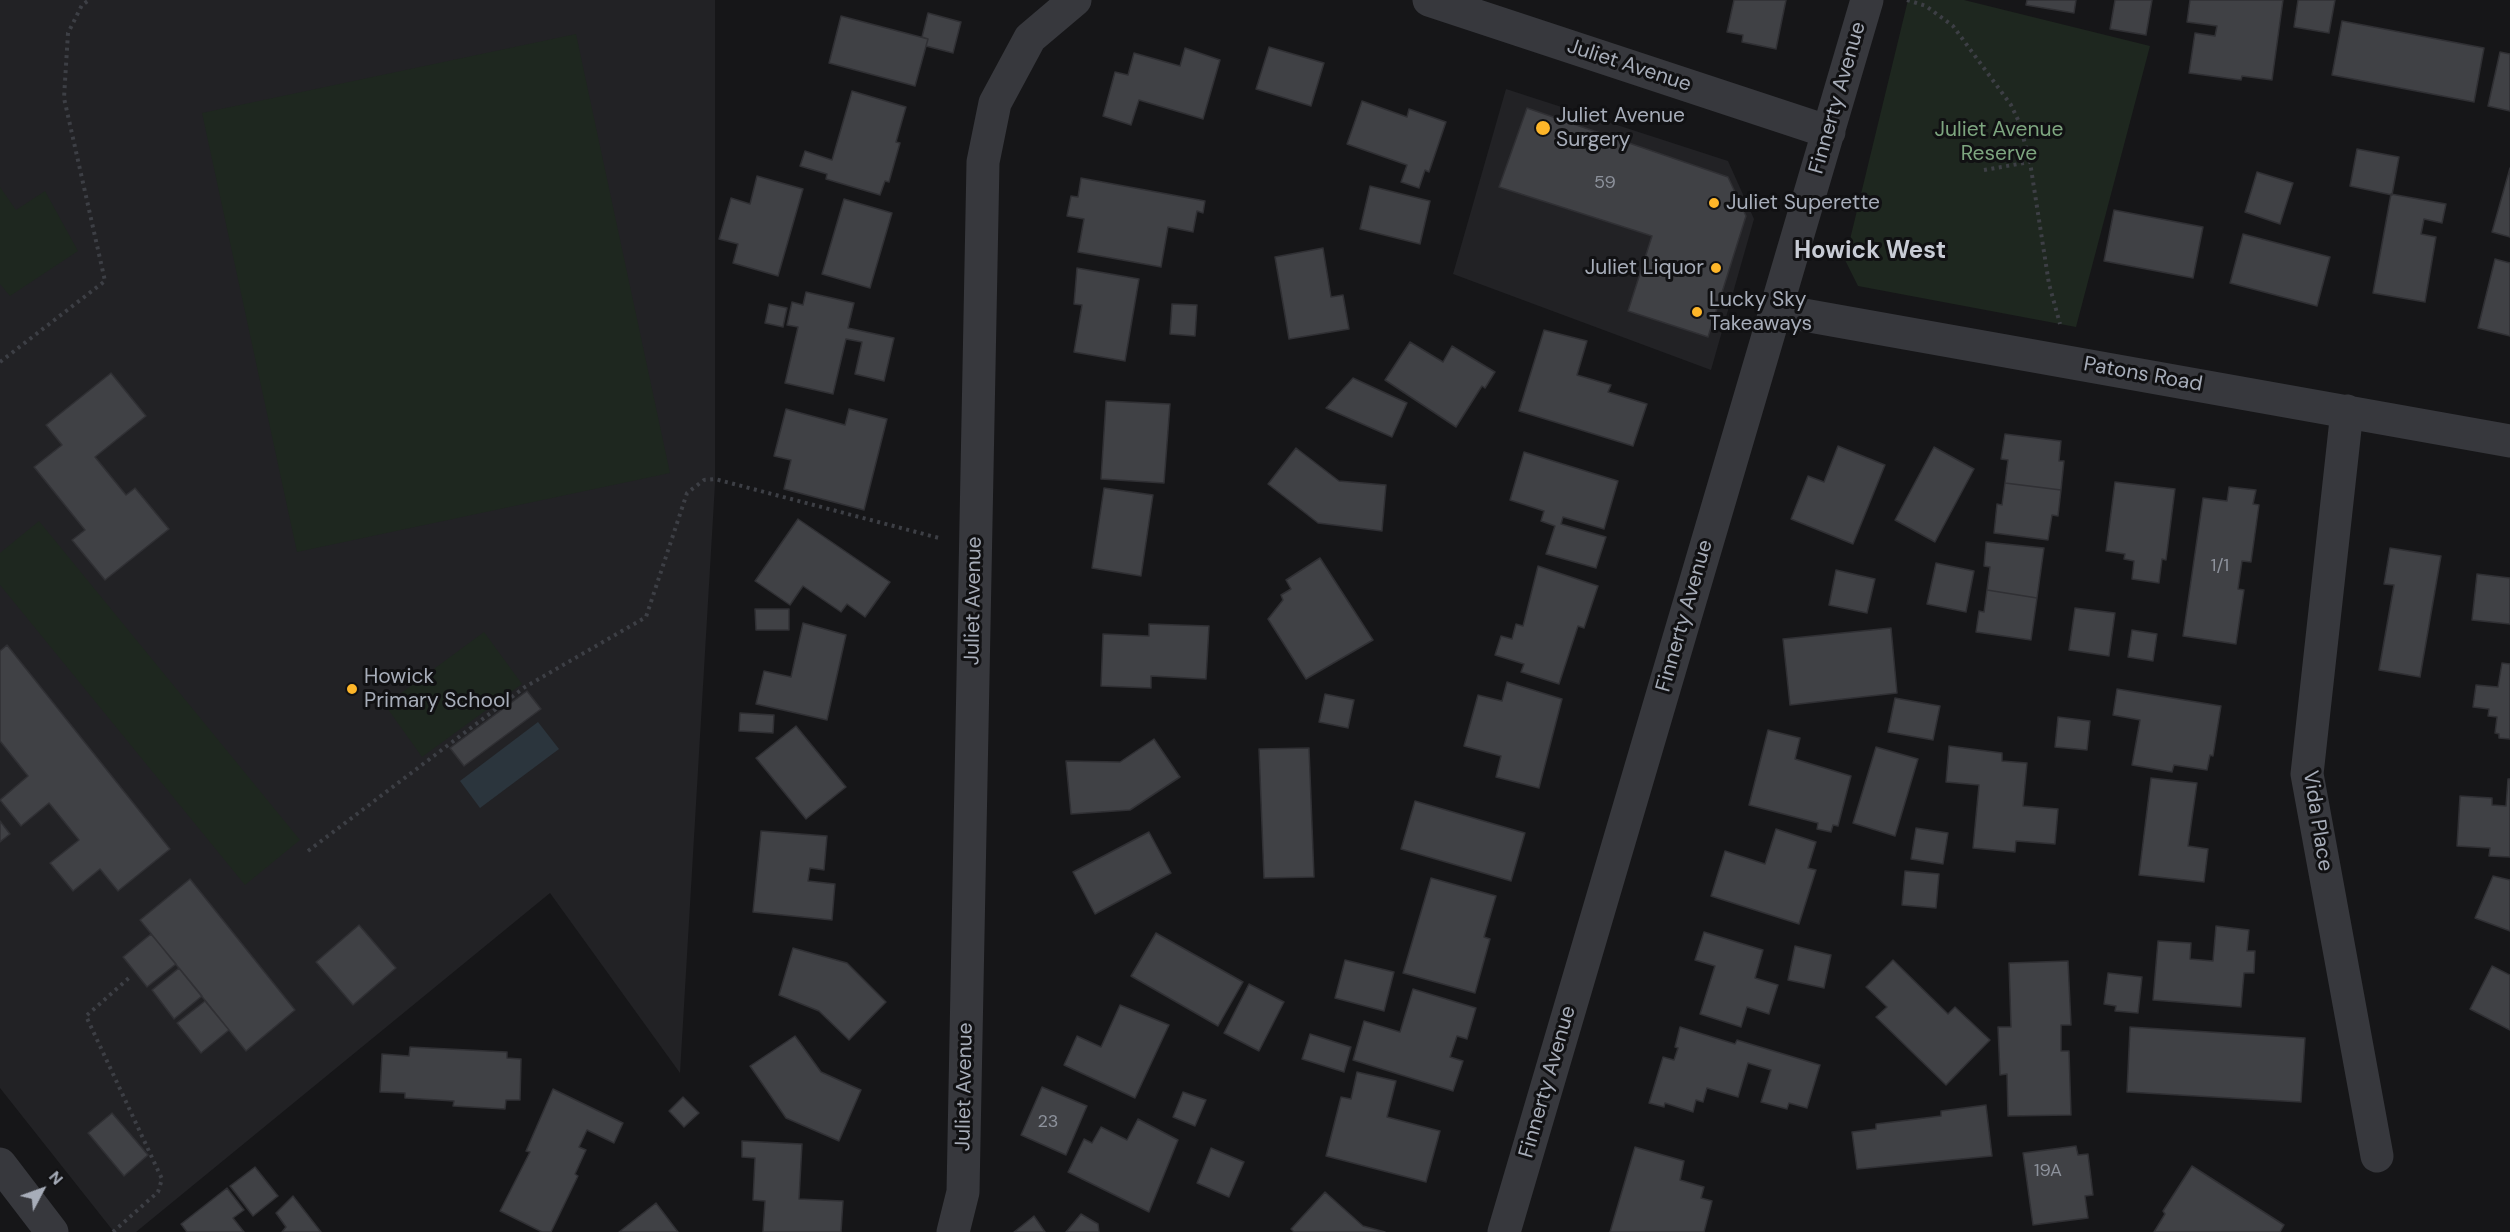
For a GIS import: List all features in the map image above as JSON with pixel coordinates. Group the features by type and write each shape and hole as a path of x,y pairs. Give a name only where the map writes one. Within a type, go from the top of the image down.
{"street":[{"name":"Juliet Avenue","path":"953,1232 963,1192 983,162 995,102 1030,38 1075,0"},
{"name":"Juliet Avenue","path":"1429,0 1829,132"},
{"name":"Finnerty Avenue","path":"1504,1232 1867,0"},
{"name":"Patons Road","path":"1776,310 2510,441"},
{"name":"Vida Place","path":"2347,411 2307,774 2377,1156"},
{"path":"0,1164 52,1232"}],"path":[{"path":"0,362 105,281 64,98 68,33 82,6 89,0"},
{"path":"1907,0 1926,6 1953,26 2011,105 2019,122 2030,162 2049,284 2070,362"},
{"path":"1984,170 2030,162"},
{"path":"308,851 525,687 646,617 687,493 704,480 715,479 939,538 975,544"},
{"path":"114,1232 158,1192 162,1179 86,1016 129,978"}],"shaded area":[{"name":"Howick Primary School","path":"0,0 715,0 715,484 680,1073 550,893 136,1232 114,1232 0,1088"},
{"path":"1506,89 1728,161 1754,219 1711,370 1453,274"},
{"path":"538,722 559,749 480,808 460,781"}],"green space":[{"name":"Juliet Avenue Reserve","path":"1908,0 1964,0 2150,46 2076,327 1858,286 1845,260"},
{"path":"576,34 670,473 297,552 202,113"},
{"path":"0,187 16,210 45,191 78,251 10,296 0,284"},
{"path":"39,521 300,840 245,885 0,585 0,553"},
{"path":"484,632 522,684 422,757 385,705"}],"building":[{"path":"1734,0 1786,0 1776,49 1742,42 1743,35 1727,32"},
{"path":"2027,0 2076,0 2074,13 2026,5"},
{"path":"2115,0 2152,0 2146,35 2110,29"},
{"path":"2190,0 2283,0 2272,80 2242,76 2241,80 2189,73 2195,33 2215,36 2217,26 2187,22"},
{"path":"2298,0 2335,0 2329,33 2294,27"},
{"path":"928,13 961,22 953,53 926,46 928,39 922,37"},
{"path":"841,16 928,39 915,86 829,63"},
{"path":"2342,21 2484,48 2474,102 2332,75"},
{"path":"1269,47 1324,63 1311,106 1256,89"},
{"path":"1185,48 1220,60 1203,119 1139,100 1131,125 1103,116 1115,72 1128,75 1134,53 1180,66"},
{"path":"2500,52 2510,54 2510,111 2488,106"},
{"path":"852,91 906,107 896,142 900,143 889,182 885,181 880,195 826,179 827,174 800,166 805,151 832,160"},
{"path":"1362,101 1407,117 1409,109 1446,122 1429,172 1425,170 1419,188 1401,182 1407,165 1347,144"},
{"path":"1527,108 1728,177 1746,216 1708,337 1628,311 1652,236 1499,187"},
{"path":"2357,149 2399,157 2392,195 2350,186"},
{"path":"2510,168 2510,237 2492,232"},
{"path":"2257,172 2293,183 2280,224 2245,212"},
{"path":"757,176 803,189 778,276 733,263 738,244 719,239 731,198 750,204"},
{"path":"1081,178 1205,201 1203,213 1197,211 1193,232 1168,227 1161,267 1078,252 1084,219 1067,216 1071,196 1078,197"},
{"path":"1370,186 1430,201 1420,244 1360,229"},
{"path":"2391,194 2446,204 2442,223 2424,219 2421,234 2436,237 2425,302 2373,293"},
{"path":"844,199 892,213 870,288 822,274"},
{"path":"2114,210 2203,227 2193,278 2104,261"},
{"path":"2243,234 2330,257 2317,306 2230,283"},
{"path":"1323,248 1331,297 1343,295 1349,329 1289,339 1275,257"},
{"path":"2495,259 2510,263 2510,336 2478,328"},
{"path":"1077,268 1139,279 1125,361 1074,352 1082,305 1074,304"},
{"path":"806,292 854,303 848,328 894,338 884,381 855,374 862,342 846,339 833,394 785,383 798,327 787,325 792,302 803,305"},
{"path":"769,304 787,308 783,327 765,323"},
{"path":"1172,304 1197,305 1195,336 1170,334"},
{"path":"1544,330 1587,341 1577,375 1611,385 1608,392 1647,404 1633,446 1519,411"},
{"path":"1410,342 1443,362 1452,346 1495,372 1485,388 1482,386 1456,427 1385,380"},
{"path":"111,373 146,416 95,457 126,495 135,488 169,529 105,580 72,540 85,530 34,467 62,445 46,425"},
{"path":"1353,378 1407,403 1392,437 1326,408"},
{"path":"1106,401 1170,404 1164,483 1101,479"},
{"path":"786,409 845,425 849,409 887,419 864,510 784,489 791,460 774,456"},
{"path":"2005,434 2061,441 2059,461 2064,461 2061,490 2005,483 2008,460 2001,459"},
{"path":"1838,446 1885,465 1853,544 1791,519 1808,476 1824,482"},
{"path":"1934,447 1974,469 1935,542 1895,520"},
{"path":"1296,448 1339,481 1386,485 1382,531 1318,523 1268,484"},
{"path":"1524,452 1618,481 1604,529 1563,517 1561,524 1606,537 1596,568 1546,554 1555,526 1541,521 1544,511 1510,500"},
{"path":"2115,482 2175,489 2166,560 2162,559 2159,583 2132,579 2134,561 2124,559 2125,554 2106,551"},
{"path":"2005,483 2061,490 2058,516 2052,515 2048,540 1994,533 1997,504 2002,505"},
{"path":"2229,487 2256,490 2253,504 2259,505 2251,562 2242,561 2238,589 2244,590 2236,644 2183,636 2203,498 2227,501"},
{"path":"1104,488 1153,495 1141,576 1092,568"},
{"path":"798,519 890,582 865,617 847,604 841,612 803,586 790,605 755,581"},
{"path":"1986,542 2044,548 2037,598 1987,590 1990,567 1984,566"},
{"path":"2390,548 2441,556 2420,677 2379,670 2394,585 2384,584"},
{"path":"1320,558 1373,640 1306,679 1268,619 1283,600 1281,595 1291,589 1286,580"},
{"path":"1936,563 1974,571 1966,612 1927,604"},
{"path":"1538,566 1598,586 1584,628 1578,626 1559,684 1521,672 1524,664 1495,655 1501,636 1512,639 1516,624 1523,626"},
{"path":"1836,570 1875,579 1867,613 1829,605"},
{"path":"2477,574 2510,578 2510,624 2472,620"},
{"path":"1987,590 2037,598 2031,640 1976,632 1979,611 1984,612"},
{"path":"2075,608 2115,613 2109,656 2069,650"},
{"path":"755,609 789,609 789,630 756,630"},
{"path":"803,623 846,635 827,720 756,704 764,671 791,677"},
{"path":"1149,624 1209,626 1206,679 1151,676 1151,688 1101,686 1103,634 1149,636"},
{"path":"1891,628 1897,693 1790,705 1783,639"},
{"path":"2132,630 2157,634 2153,661 2128,657"},
{"path":"7,645 170,849 118,891 100,869 73,891 50,863 79,840 49,803 21,826 0,800 28,776 0,741 0,651"},
{"path":"2502,663 2510,664 2510,739 2499,738 2499,734 2495,733 2497,717 2488,716 2489,709 2473,707 2476,685 2498,687"},
{"path":"1507,682 1562,699 1539,788 1496,777 1501,756 1464,746 1478,695 1502,701"},
{"path":"2117,689 2221,706 2213,756 2210,755 2207,770 2174,765 2172,772 2132,765 2140,720 2113,715"},
{"path":"527,691 541,709 464,766 450,748"},
{"path":"1325,694 1354,700 1348,728 1319,722"},
{"path":"1895,698 1940,706 1933,740 1888,732"},
{"path":"740,713 774,715 773,733 739,731"},
{"path":"2058,717 2090,721 2087,750 2055,747"},
{"path":"796,726 846,787 806,819 756,758"},
{"path":"1768,730 1800,738 1795,759 1851,776 1838,826 1833,825 1831,832 1817,829 1818,823 1749,805"},
{"path":"1154,739 1180,777 1130,810 1071,814 1066,761 1120,762"},
{"path":"1949,746 2002,753 2002,761 2027,763 2023,806 2058,809 2055,844 2016,841 2015,852 1973,848 1979,785 1946,782"},
{"path":"1876,747 1918,759 1895,836 1853,823"},
{"path":"1309,748 1314,877 1264,878 1259,749"},
{"path":"2151,778 2197,783 2188,846 2208,849 2204,882 2139,875"},
{"path":"2508,779 2510,779 2510,857 2489,856 2490,848 2457,846 2460,796 2492,798 2492,805 2506,806"},
{"path":"1415,801 1525,833 1511,881 1401,849"},
{"path":"0,821 10,834 0,842"},
{"path":"1916,828 1948,833 1943,864 1911,859"},
{"path":"1776,829 1816,842 1808,868 1816,870 1799,924 1711,896 1725,851 1765,864"},
{"path":"761,831 827,836 824,870 810,868 808,881 835,884 832,920 753,912"},
{"path":"1149,832 1171,873 1095,914 1073,872"},
{"path":"1905,871 1939,874 1936,908 1902,905"},
{"path":"2493,876 2510,880 2510,931 2475,918"},
{"path":"1431,878 1496,896 1484,937 1490,939 1475,993 1403,973"},
{"path":"190,879 295,1010 246,1051 140,920"},
{"path":"359,925 396,968 353,1005 316,962"},
{"path":"2216,926 2249,930 2247,951 2255,951 2254,973 2244,973 2241,1007 2153,1000 2158,941 2191,943 2190,959 2213,961"},
{"path":"1704,932 1763,950 1755,978 1778,985 1769,1014 1747,1007 1741,1027 1700,1014 1715,966 1695,960"},
{"path":"1156,933 1243,982 1218,1026 1131,976"},
{"path":"151,934 176,964 147,987 123,957"},
{"path":"1795,946 1831,955 1824,988 1788,980"},
{"path":"793,948 847,963 886,1002 849,1040 819,1011 779,995"},
{"path":"1345,960 1394,972 1384,1011 1335,998"},
{"path":"1893,960 1948,1014 1955,1007 1990,1040 1946,1085 1876,1017 1887,1007 1866,987"},
{"path":"2068,961 2071,1025 2061,1025 2061,1051 2069,1051 2071,1115 2008,1116 2007,1074 2000,1075 1998,1027 2011,1027 2009,963"},
{"path":"2492,966 2510,975 2510,1030 2470,1009"},
{"path":"179,968 202,996 174,1019 152,990"},
{"path":"2108,973 2142,977 2138,1013 2115,1011 2116,1006 2104,1004"},
{"path":"1249,984 1284,1002 1259,1051 1224,1033"},
{"path":"1413,989 1476,1008 1467,1039 1457,1036 1450,1057 1463,1061 1453,1091 1353,1060 1364,1021 1400,1032"},
{"path":"205,1001 229,1030 201,1053 177,1023"},
{"path":"1120,1005 1169,1025 1135,1098 1064,1065 1077,1036 1101,1047"},
{"path":"1680,1027 1735,1044 1737,1040 1820,1065 1807,1108 1789,1103 1787,1109 1761,1102 1771,1070 1748,1063 1738,1097 1707,1088 1703,1102 1696,1100 1693,1112 1665,1103 1664,1107 1649,1103 1663,1057 1674,1060"},
{"path":"2130,1027 2305,1038 2301,1102 2127,1092"},
{"path":"1310,1034 1351,1047 1344,1072 1302,1059"},
{"path":"795,1036 821,1072 861,1090 839,1141 786,1118 750,1066"},
{"path":"410,1047 507,1052 507,1058 521,1059 520,1100 506,1100 505,1109 453,1106 454,1101 405,1098 405,1093 380,1092 382,1054 409,1056"},
{"path":"1357,1072 1396,1081 1387,1117 1440,1131 1426,1182 1326,1156 1341,1097 1351,1099"},
{"path":"1042,1087 1087,1106 1066,1155 1021,1135"},
{"path":"553,1089 623,1123 614,1143 587,1130 579,1147 586,1150 575,1174 578,1176 551,1232 542,1232 500,1211 530,1152 526,1151"},
{"path":"1183,1092 1206,1100 1195,1126 1173,1117"},
{"path":"683,1097 699,1113 684,1127 669,1111"},
{"path":"1986,1105 1992,1156 1857,1169 1852,1132 1876,1129 1876,1124 1941,1116 1941,1111"},
{"path":"112,1113 148,1155 124,1176 88,1133"},
{"path":"1138,1119 1178,1140 1149,1212 1068,1172 1084,1139 1092,1143 1101,1127 1127,1140"},
{"path":"742,1141 802,1144 799,1199 843,1201 841,1232 763,1232 765,1201 753,1200 755,1158 742,1157"},
{"path":"2076,1146 2078,1155 2088,1154 2093,1195 2085,1196 2088,1218 2033,1225 2023,1153"},
{"path":"1635,1147 1684,1161 1680,1180 1704,1187 1701,1198 1712,1201 1704,1232 1610,1232"},
{"path":"1211,1148 1244,1162 1229,1197 1197,1183"},
{"path":"2192,1166 2284,1225 2280,1232 2154,1232 2165,1214 2163,1211"},
{"path":"255,1167 278,1196 253,1216 230,1186"},
{"path":"227,1188 244,1210 233,1218 244,1232 187,1232 181,1224"},
{"path":"1325,1192 1363,1226 1385,1232 1294,1232 1291,1229"},
{"path":"293,1196 321,1232 282,1232 286,1227 276,1213"},
{"path":"656,1203 678,1232 619,1232"},
{"path":"1081,1214 1098,1224 1099,1232 1066,1232"},
{"path":"1034,1216 1045,1232 1014,1232"}],"place":[{"name":"Juliet Avenue Surgery","path":"1543,128"},
{"name":"Juliet Superette","path":"1714,203"},
{"name":"Juliet Liquor","path":"1716,268"},
{"name":"Lucky Sky Takeaways","path":"1697,312"},
{"name":"Howick Primary School","path":"352,689"}],"district":[{"name":"Howick West","path":"1870,252"}]}
